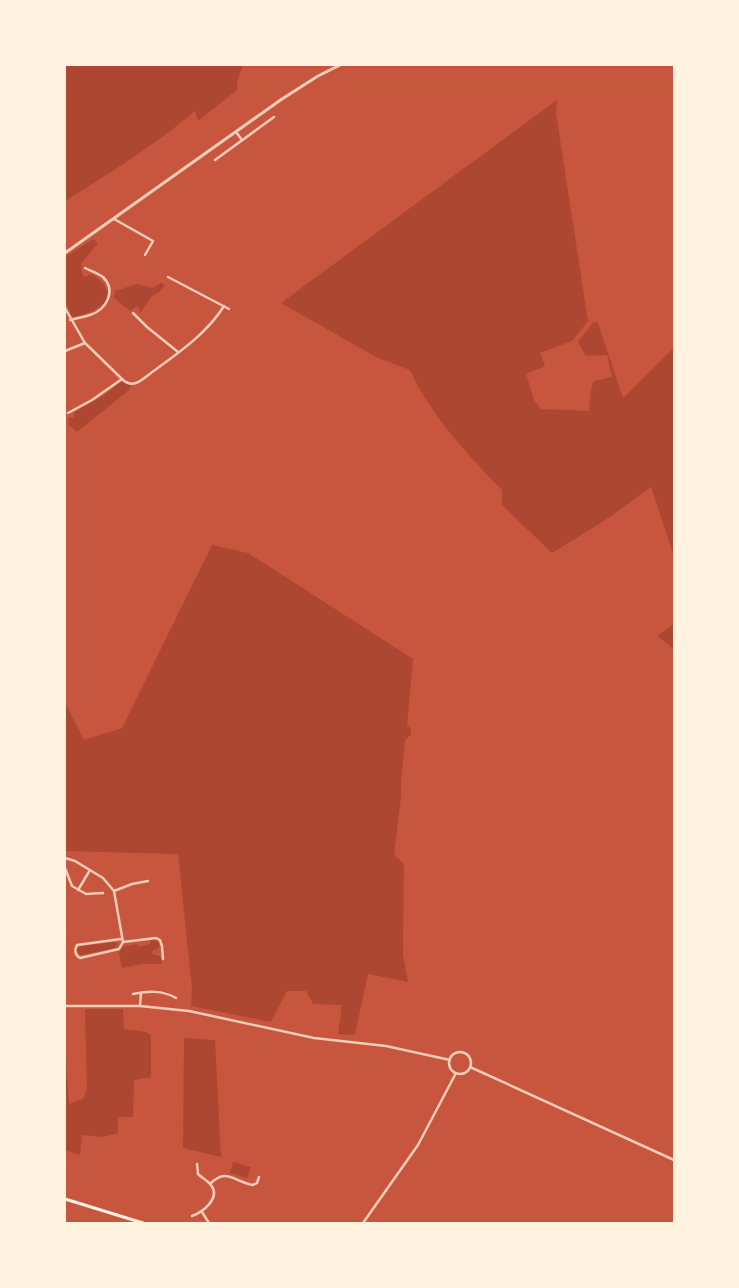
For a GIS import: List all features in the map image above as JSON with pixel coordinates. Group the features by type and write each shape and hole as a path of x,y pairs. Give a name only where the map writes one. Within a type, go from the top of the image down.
{"main road":[{"path":"65,1199 143,1223"}],"street":[{"path":"65,253 236,132 318,76 340,65"},
{"path":"215,160 274,117"},
{"path":"236,132 242,140"},
{"path":"114,219 153,241 145,255"},
{"path":"70,320 91,315 102,308 109,298 109,288 103,278 85,268"},
{"path":"168,277 229,309"},
{"path":"65,308 70,320 85,343 126,383 135,383 178,352 211,324 224,306"},
{"path":"133,313 178,352"},
{"path":"65,351 85,343"},
{"path":"68,413 92,400 122,379"},
{"path":"65,858 74,861 103,878 114,891 122,940 119,949 80,958 76,956 77,945 122,940 156,938 160,940 163,959"},
{"path":"65,868 72,886 78,890 86,894 103,893"},
{"path":"78,890 90,870"},
{"path":"114,891 132,884 148,881"},
{"path":"140,1006 141,992"},
{"path":"133,994 160,992 176,998"},
{"path":"65,1006 140,1006 189,1011 314,1038 386,1046 450,1060"},
{"path":"457,1053 464,1053 469,1057 470,1067 464,1073 456,1073 450,1066 450,1060 457,1053"},
{"path":"470,1067 674,1160"},
{"path":"363,1223 418,1145 456,1073"},
{"path":"192,1216 202,1212 214,1195 212,1186 198,1174 197,1164"},
{"path":"210,1184 216,1178 223,1175 253,1185 257,1184 259,1177"},
{"path":"202,1212 209,1223"}],"shaded area":[{"path":"65,65 243,65 237,82 237,90 198,121 195,111 148,147 65,201"},
{"path":"557,100 556,113 588,321 572,341 540,353 545,366 526,374 534,400 541,409 589,411 594,381 612,377 607,355 586,356 578,342 593,322 598,323 623,398 674,348 674,556 651,487 610,517 552,553 502,505 502,490 439,419 410,370 376,357 281,303"},
{"path":"93,239 98,243 81,264 82,274 85,277 92,274 106,289 107,296 105,302 100,307 74,317 71,315 65,299 65,257"},
{"path":"161,283 165,285 158,293 152,296 139,314 140,309 137,306 130,311 114,298 115,291 137,284 153,288"},
{"path":"122,381 131,385 129,390 77,432 68,424 69,418 74,417 75,412 103,396"},
{"path":"212,545 248,553 413,659 407,725 411,729 411,734 405,741 394,855 404,864 403,955 408,982 368,974 355,1035 338,1034 342,1005 313,1004 306,991 287,991 271,1022 191,1006 192,988 178,854 65,851 65,702 84,740 122,728"},
{"path":"674,624 674,649 657,636"},
{"path":"150,939 156,940 159,943 159,948 153,950 152,954 160,956 162,964 141,964 122,968 119,952 123,947 137,944 138,947 150,944"},
{"path":"114,942 118,944 115,948 81,955 77,952 80,946"},
{"path":"85,1009 123,1009 124,1029 146,1032 151,1035 151,1077 134,1080 133,1117 118,1117 118,1133 102,1137 82,1135 80,1155 65,1150 65,1043 69,1104 83,1099 87,1089"},
{"path":"184,1038 215,1040 221,1157 183,1148"},
{"path":"233,1162 251,1167 247,1178 230,1173"}]}
